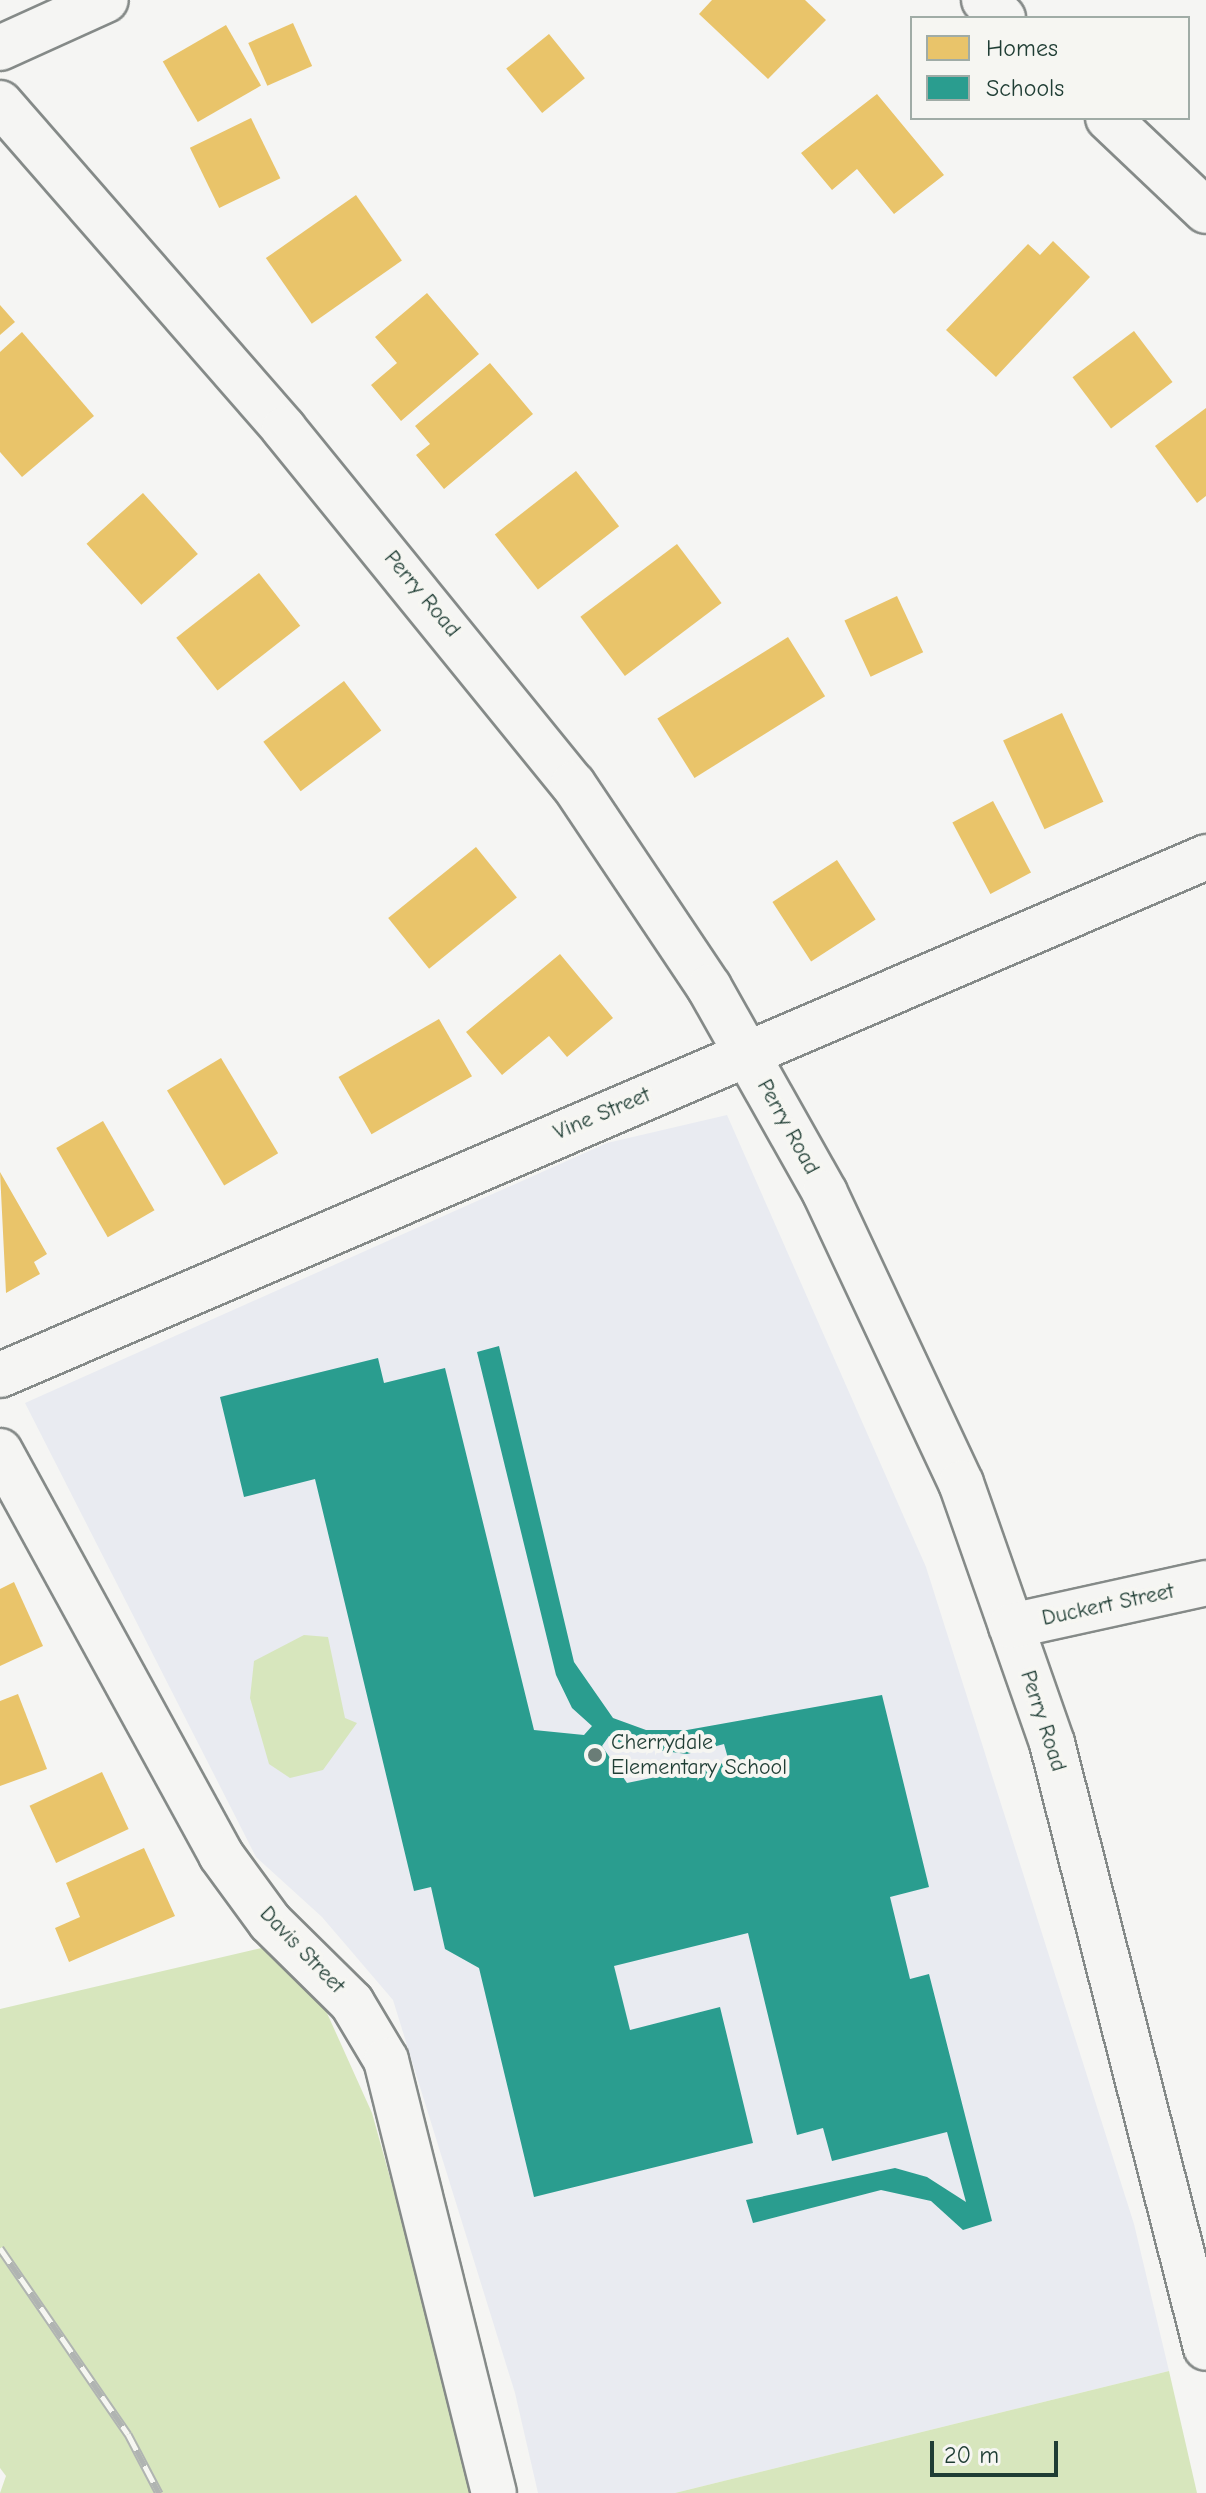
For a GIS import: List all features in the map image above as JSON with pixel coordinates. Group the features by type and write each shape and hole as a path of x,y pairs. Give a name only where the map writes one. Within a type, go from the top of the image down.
{"street":[{"path":"0,48 106,0"},
{"path":"984,0 1001,16"},
{"name":"Perry Road","path":"0,103 485,669 650,895 746,1051 904,1351 961,1483 1011,1626 1096,1904 1206,2348"},
{"path":"1110,120 1206,211"},
{"name":"Vine Street","path":"0,1375 746,1051 1206,857"},
{"name":"Davis Street","path":"0,1451 221,1855 270,1922 352,2003 386,2060 494,2493"},
{"name":"Duckert Street","path":"1011,1626 1206,1583"}],"shaded area":[{"name":"Cherrydale Elementary School","path":"727,1115 926,1567 1134,2224 1169,2371 675,2493 538,2493 515,2393 393,2000 322,1917 256,1857 25,1403 607,1143"}],"green space":[{"path":"304,1635 328,1637 345,1718 357,1723 323,1770 290,1778 269,1764 250,1698 254,1661"},
{"path":"266,1947 318,1993 372,2113 478,2493 0,2493 6,2476 0,2468 0,2009"},
{"path":"1169,2371 1197,2493 675,2493"}],"building: Homes":[{"path":"712,0 805,0 826,20 768,79 699,14"},
{"path":"293,23 312,66 267,86 248,43"},
{"path":"226,25 261,86 198,122 163,62"},
{"path":"549,34 585,78 542,113 506,69"},
{"path":"877,94 944,175 894,214 857,169 832,190 801,153"},
{"path":"251,118 280,178 219,208 190,148"},
{"path":"356,195 402,261 312,324 266,258"},
{"path":"1053,241 1090,277 996,377 946,330 1028,244 1040,255"},
{"path":"427,293 479,354 401,421 371,385 397,363 375,337"},
{"path":"0,305 15,322 0,335"},
{"path":"1134,331 1173,382 1111,428 1073,377"},
{"path":"22,332 94,416 22,477 0,452 0,352"},
{"path":"490,363 533,414 444,489 416,455 430,444 415,426"},
{"path":"1206,408 1206,496 1197,503 1155,446"},
{"path":"576,471 619,526 538,590 495,534"},
{"path":"143,493 198,554 141,605 87,544"},
{"path":"677,544 722,603 625,676 580,617"},
{"path":"259,573 300,626 218,690 176,638"},
{"path":"897,596 923,652 871,677 844,621"},
{"path":"788,637 825,696 694,778 657,719"},
{"path":"344,681 381,731 301,791 263,742"},
{"path":"1062,713 1103,802 1045,829 1003,740"},
{"path":"993,801 1031,873 990,894 952,823"},
{"path":"476,847 517,898 429,969 388,918"},
{"path":"837,860 876,920 811,961 772,902"},
{"path":"560,954 613,1018 567,1057 549,1036 502,1075 466,1032"},
{"path":"439,1019 472,1076 372,1134 339,1077"},
{"path":"221,1058 278,1153 224,1186 167,1090"},
{"path":"103,1121 154,1210 108,1237 56,1148"},
{"path":"0,1172 47,1254 34,1262 40,1274 6,1293"},
{"path":"14,1582 43,1646 0,1666 0,1589"},
{"path":"18,1694 47,1769 0,1786 0,1701"},
{"path":"102,1772 129,1829 56,1863 29,1806"},
{"path":"144,1848 175,1916 69,1962 55,1928 80,1917 66,1883"}],"building: Schools":[{"path":"499,1346 574,1662 613,1718 646,1730 687,1730 882,1695 929,1887 890,1897 910,1979 929,1974 992,2221 963,2230 931,2201 881,2190 753,2223 746,2200 895,2168 927,2177 966,2202 947,2132 832,2161 823,2128 797,2135 748,1933 614,1966 630,2030 720,2007 753,2143 534,2197 479,1968 445,1949 431,1887 414,1891 315,1479 244,1497 220,1397 378,1358 384,1383 445,1368 534,1730 584,1735 592,1726 572,1708 556,1675 477,1352","holes":["609,1736 625,1746 687,1754 724,1744 729,1762 627,1783 602,1746"]}],"railway":[{"path":"0,2248 128,2434 159,2493"}],"place":[{"name":"Cherrydale Elementary School","path":"595,1755"}]}
